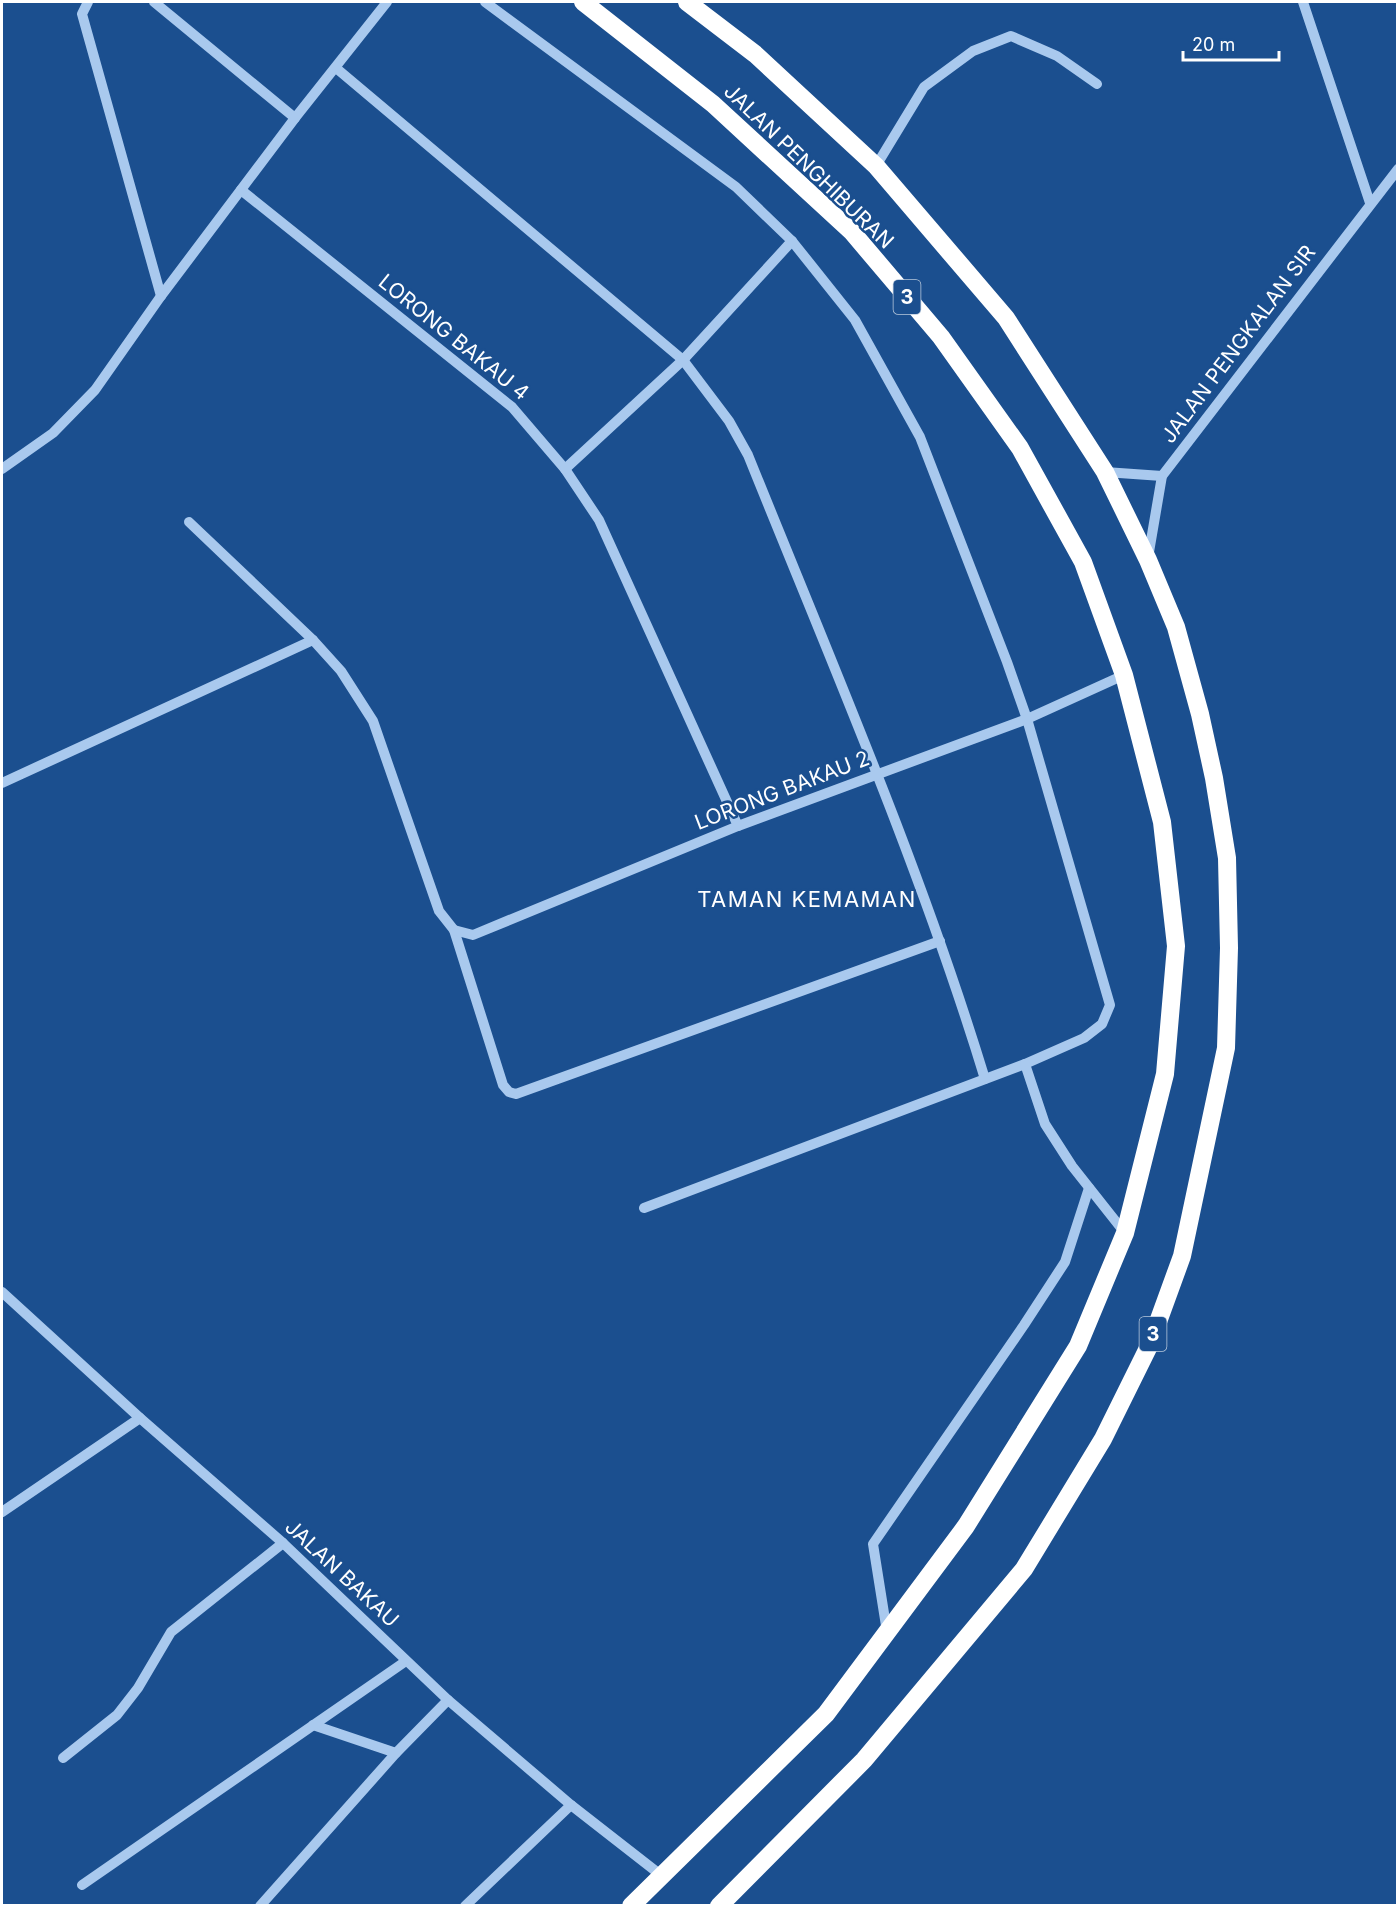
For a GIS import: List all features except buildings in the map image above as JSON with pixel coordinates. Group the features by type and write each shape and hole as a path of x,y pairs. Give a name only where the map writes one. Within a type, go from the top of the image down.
{"highway":[{"name":"JALAN PENGHIBURAN","path":"583,2 713,104 852,232 941,337 1020,448 1083,562 1124,675"},
{"name":"JALAN PENGHIBURAN","path":"687,2 755,54 876,166 1006,318 1105,472 1148,560 1176,627 1200,714 1216,789 1227,858 1229,948 1226,1048 1182,1256 1150,1344 1103,1439 1024,1569 864,1760 719,1905"},
{"name":"3","path":"631,1905 826,1714 966,1526 1078,1346 1125,1233 1166,1074 1176,946 1162,822 1124,675"}],"street":[{"path":"88,2 82,14 161,296"},
{"path":"154,2 296,118"},
{"path":"2,469 52,433 95,390 161,296 387,2"},
{"path":"485,2 736,187 792,241 855,320 920,437 983,598 1027,719 1110,1005 1102,1024 1084,1038 1025,1064 644,1208"},
{"path":"1303,2 1370,203"},
{"path":"876,166 924,87 973,51 1011,36 1057,56 1097,84"},
{"path":"336,68 683,360 729,421 748,454 877,775 940,941 985,1079"},
{"name":"JALAN PENGKALAN SIR","path":"1148,560 1162,476 1398,169"},
{"name":"LORONG BAKAU 4","path":"241,190 512,407 565,469 599,520 738,826"},
{"path":"565,469 683,360 792,241"},
{"path":"1105,472 1162,476"},
{"path":"189,522 313,640 341,671 373,721 439,911 454,930 503,1085 509,1092 516,1094 940,941"},
{"path":"2,783 313,640"},
{"name":"LORONG BAKAU 2","path":"454,930 472,935 738,826 1027,719 1124,675"},
{"path":"1025,1064 1045,1124 1072,1166 1125,1233"},
{"path":"887,1632 873,1544 1065,1262 1089,1188"},
{"name":"JALAN BAKAU","path":"4,1297 283,1543 448,1700 571,1805 662,1876"},
{"path":"2,1512 140,1418"},
{"path":"63,1758 117,1715 138,1688 171,1632 283,1543"},
{"path":"82,1885 406,1661"},
{"path":"260,1905 396,1753 448,1700"},
{"path":"313,1725 396,1753"},
{"path":"465,1905 571,1805"}],"district":[{"name":"TAMAN KEMAMAN","path":"807,899"}]}
